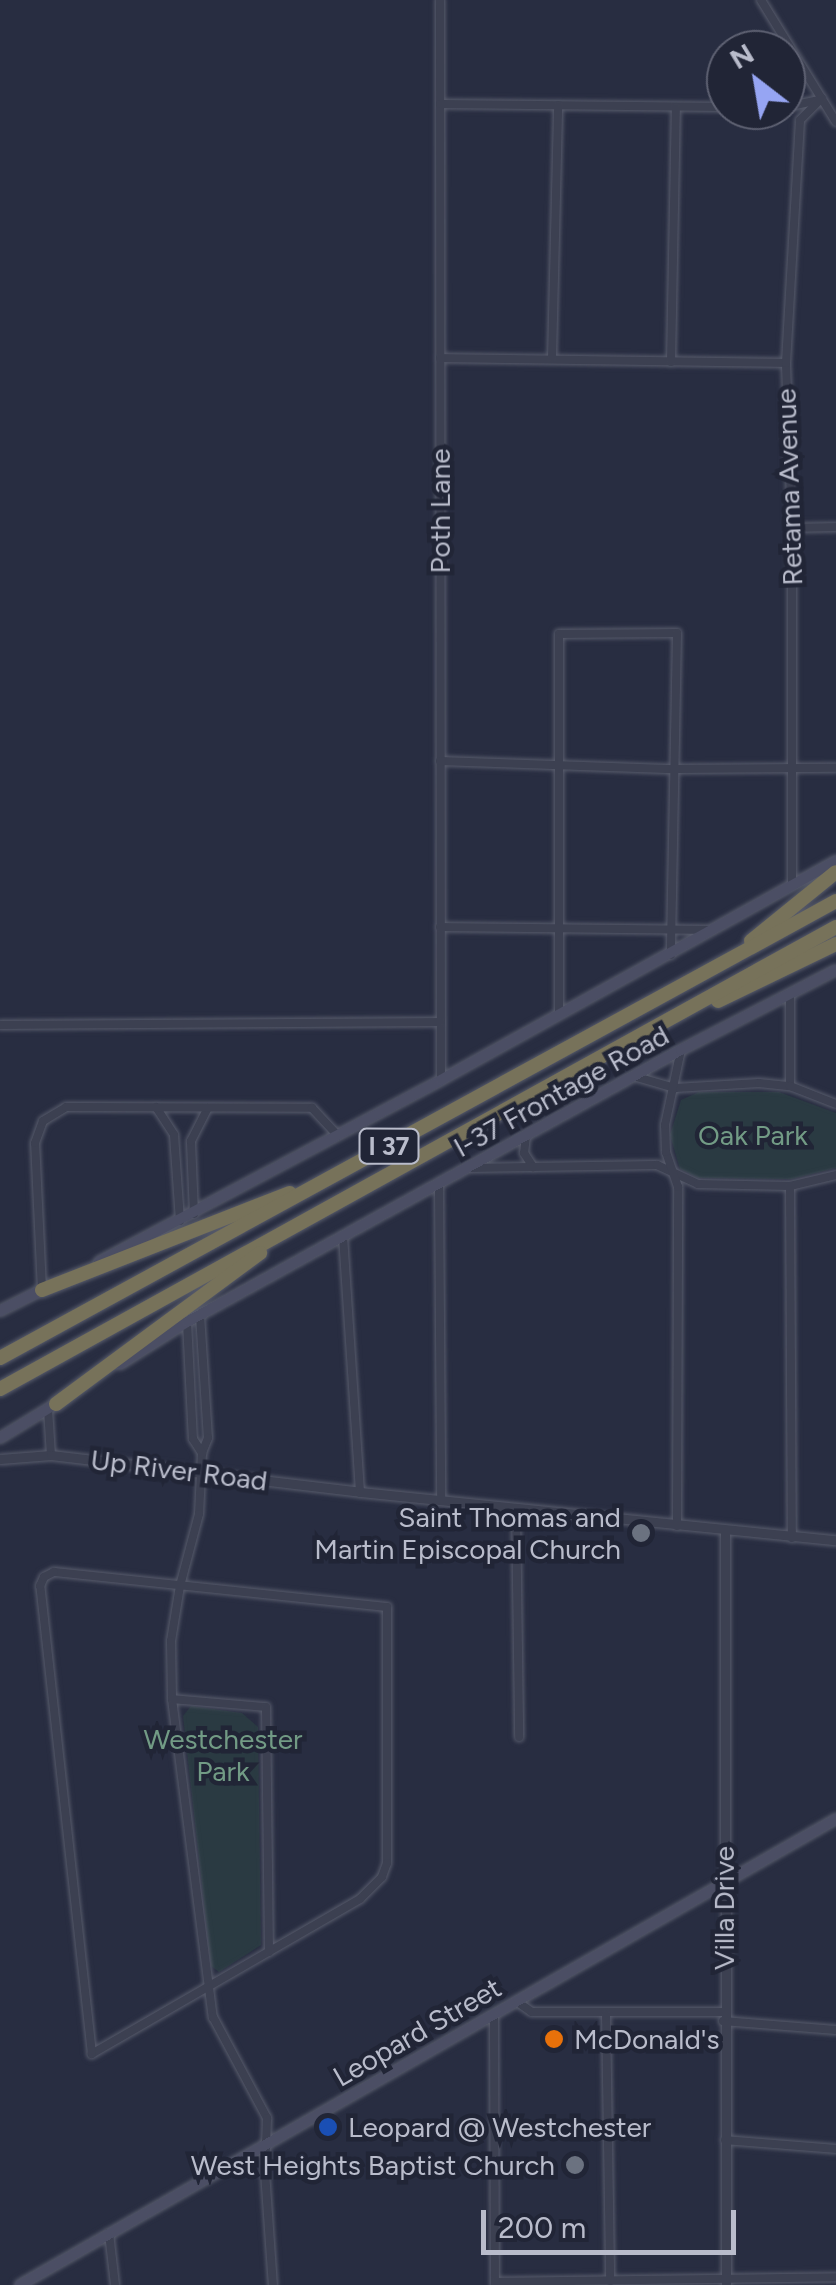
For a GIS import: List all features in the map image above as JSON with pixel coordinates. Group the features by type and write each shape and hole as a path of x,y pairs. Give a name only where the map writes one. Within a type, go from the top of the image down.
{"highway":[{"path":"720,966 836,872"},
{"name":"I 37","path":"0,1358 836,901"},
{"name":"I 37","path":"0,1389 836,927"},
{"path":"634,1036 670,1025 836,944"},
{"path":"42,1290 320,1184"},
{"path":"52,1407 306,1220"}],"main road":[{"path":"0,1311 194,1214 836,861"},
{"name":"I-37 Frontage Road","path":"0,1438 187,1322 633,1076 836,970"},
{"name":"Leopard Street","path":"20,2285 836,1819"}],"street":[{"name":"Poth Lane","path":"440,0 440,1080"},
{"path":"761,0 836,122"},
{"path":"806,102 822,98"},
{"name":"Retama Avenue","path":"792,886 792,528 786,363 800,120 822,98"},
{"path":"440,104 706,107"},
{"path":"552,358 558,105"},
{"path":"671,362 676,107"},
{"path":"440,358 786,363"},
{"path":"792,528 836,527"},
{"path":"559,1014 558,634 677,633 671,954"},
{"path":"440,761 674,769 836,768"},
{"path":"440,927 712,930"},
{"path":"790,995 790,1086"},
{"path":"0,1024 440,1022"},
{"path":"677,1526 678,1187 666,1152 665,1125 681,1050"},
{"path":"633,1076 675,1088 760,1082 790,1086 836,1104"},
{"path":"156,1107 172,1128 180,1221"},
{"path":"42,1290 35,1144 43,1121 66,1108 312,1108 338,1136"},
{"path":"194,1214 190,1153 194,1130 208,1108"},
{"path":"526,1135 524,1153 533,1167"},
{"path":"176,1154 190,1153"},
{"path":"468,1168 656,1164 698,1184 790,1186 836,1175"},
{"path":"440,1183 441,1500"},
{"path":"790,1186 792,1538"},
{"path":"343,1236 360,1492"},
{"path":"200,1315 208,1438 202,1454"},
{"path":"187,1322 194,1438 202,1454 203,1472 200,1514 180,1586 171,1642 172,1699 207,1988 226,2048 267,2118 273,2285"},
{"path":"50,1455 52,1407"},
{"name":"Up River Road","path":"0,1459 50,1455 360,1492 836,1540"},
{"path":"516,1508 519,1737"},
{"name":"Villa Drive","path":"725,1531 726,2282"},
{"path":"54,1572 180,1586 386,1607 387,1862 374,1888 92,2054 40,1586 44,1576 54,1572"},
{"path":"172,1699 266,1707 269,1952"},
{"path":"516,2001 532,2012 723,2017 836,2030"},
{"path":"494,2014 495,2283 836,2278"},
{"path":"606,2014 610,2282"},
{"path":"725,2140 836,2149"},
{"path":"109,2233 114,2285"}],"green space":[{"name":"Oak Park","path":"699,1092 779,1092 836,1113 836,1168 792,1179 698,1178 680,1169 670,1135 681,1100"},
{"name":"Westchester Park","path":"191,1706 242,1713 258,1727 261,1945 219,1972 211,1966 183,1716"}],"place":[{"name":"Saint Thomas and Martin Episcopal Church","path":"641,1533"},
{"name":"McDonald's","path":"554,2039"},
{"name":"Leopard @ Westchester","path":"328,2127"},
{"name":"West Heights Baptist Church","path":"575,2165"}]}
